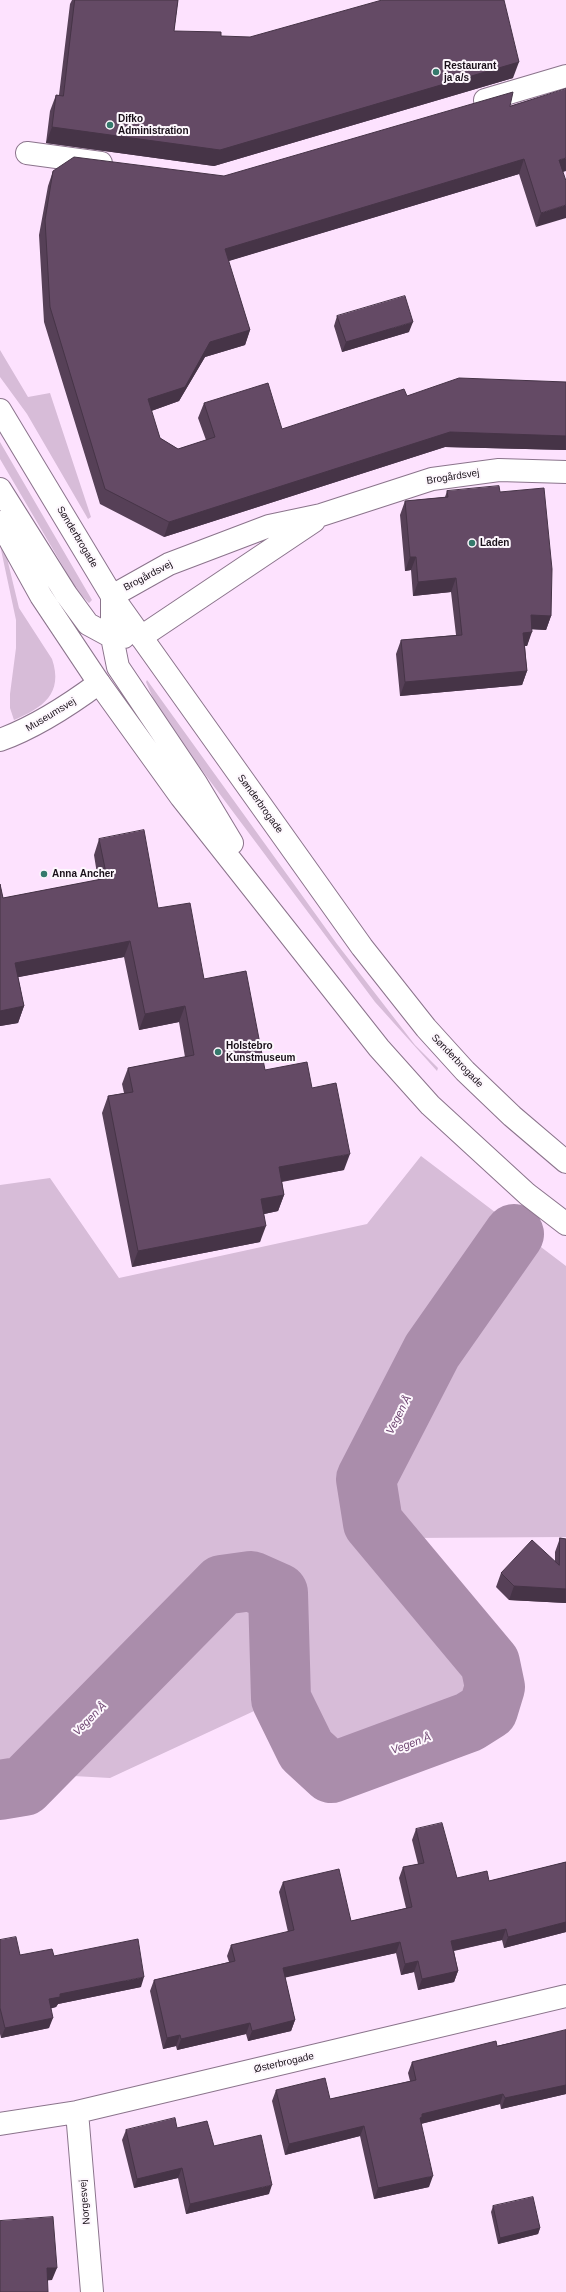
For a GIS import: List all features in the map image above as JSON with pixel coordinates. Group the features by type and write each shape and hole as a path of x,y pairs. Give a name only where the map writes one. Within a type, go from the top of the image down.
{"street":[{"path":"468,105 566,76"},
{"path":"27,153 120,166"},
{"name":"Sønderbrogade","path":"0,410 112,596 392,987 426,1028 465,1071 512,1116 566,1162"},
{"name":"Brogårdsvej","path":"112,596 169,564 269,526 321,515 432,479 499,470 566,472"},
{"path":"0,488 66,594 88,624 112,637 141,637"},
{"name":"Brogårdsvej","path":"141,637 321,515"},
{"path":"0,522 41,596 99,684 181,797 379,1048 430,1105 527,1194 566,1224"},
{"path":"112,596 112,637 118,667 196,783 279,921"},
{"name":"Museumsvej","path":"0,740 23,731 49,717 99,684"},
{"name":"Østerbrogade","path":"0,2124 77,2112 566,1996"},
{"name":"Norgesvej","path":"77,2112 92,2292"}],"shaded area":[{"path":"0,350 28,397 50,393 91,517 88,519 27,414 0,377"},
{"path":"0,442 92,600 89,603 78,592 0,459"},
{"path":"0,545 7,558 19,608 52,659 55,671 53,691 48,698 41,705 14,720 10,708 10,694 16,648 16,620"},
{"path":"147,680 337,944 415,1045 438,1068 437,1071 375,1002 160,714 146,682"},
{"path":"421,1156 566,1266 566,1537 411,1538 470,1664 466,1700 347,1749 267,1705 110,1778 0,1772 0,1185 50,1178 119,1278 367,1224"}],"building":[{"path":"75,0 178,0 174,31 221,32 221,36 250,37 382,0 504,0 519,62 220,150 52,127 56,95 63,96"},
{"path":"566,89 566,158 559,160 566,181 566,205 541,213 524,159 225,249 250,330 210,342 185,387 148,399 160,438 178,449 215,437 204,403 268,383 282,429 404,389 407,396 459,378 566,382 566,436 450,432 169,522 105,489 50,307 45,220 53,171 74,157 224,176 513,92 510,106"},
{"path":"405,296 413,322 346,342 337,316"},
{"path":"499,486 500,492 544,488 552,569 551,616 531,615 532,632 523,633 527,671 405,682 401,640 462,635 456,578 418,582 416,557 410,557 405,501 448,497 447,491"},
{"name":"Holstebro Kunstmuseum","path":"144,830 158,908 190,903 204,979 246,971 265,1070 307,1062 312,1088 336,1083 350,1154 279,1167 284,1195 261,1199 266,1226 138,1251 108,1096 133,1092 128,1068 194,1055 185,1006 145,1014 130,941 15,963 24,1006 0,1011 0,884 3,898 107,878 99,839"},
{"path":"560,1538 566,1539 566,1589 514,1586 501,1573 532,1540 559,1565"},
{"path":"442,1823 457,1878 487,1871 489,1881 566,1862 566,1922 508,1937 506,1929 451,1941 458,1971 422,1979 418,1961 405,1964 400,1942 283,1968 295,2020 252,2031 250,2023 181,2039 180,2035 167,2038 154,1980 235,1961 231,1945 294,1930 283,1882 339,1869 351,1921 412,1907 403,1867 424,1863 416,1829"},
{"path":"16,1937 20,1955 52,1949 54,1956 138,1939 144,1977 60,1994 60,1997 49,1999 53,2018 5,2028 0,2008 0,1940"},
{"path":"566,2030 566,2085 505,2098 503,2094 422,2114 422,2117 420,2118 433,2176 378,2188 364,2126 289,2144 276,2090 325,2078 330,2099 416,2080 412,2062 496,2041 497,2046"},
{"path":"175,2118 177,2128 207,2121 214,2146 261,2135 272,2185 190,2204 182,2168 137,2179 126,2130"},
{"path":"533,2197 540,2228 500,2238 493,2206"},
{"path":"53,2217 57,2268 47,2268 48,2292 0,2292 0,2221"}],"waterway":[{"name":"Vegen Å","path":"0,1790 24,1786 222,1585 251,1581 278,1593 281,1699 306,1750 331,1773 469,1722 488,1710 495,1687 490,1663 373,1523 366,1479 432,1351 514,1234"}],"place":[{"name":"Restaurant ja a/s","path":"436,72"},
{"name":"Difko Administration","path":"110,125"},
{"name":"Laden","path":"472,543"},
{"name":"Anna Ancher","path":"44,874"},
{"name":"Holstebro Kunstmuseum","path":"218,1052"}]}
